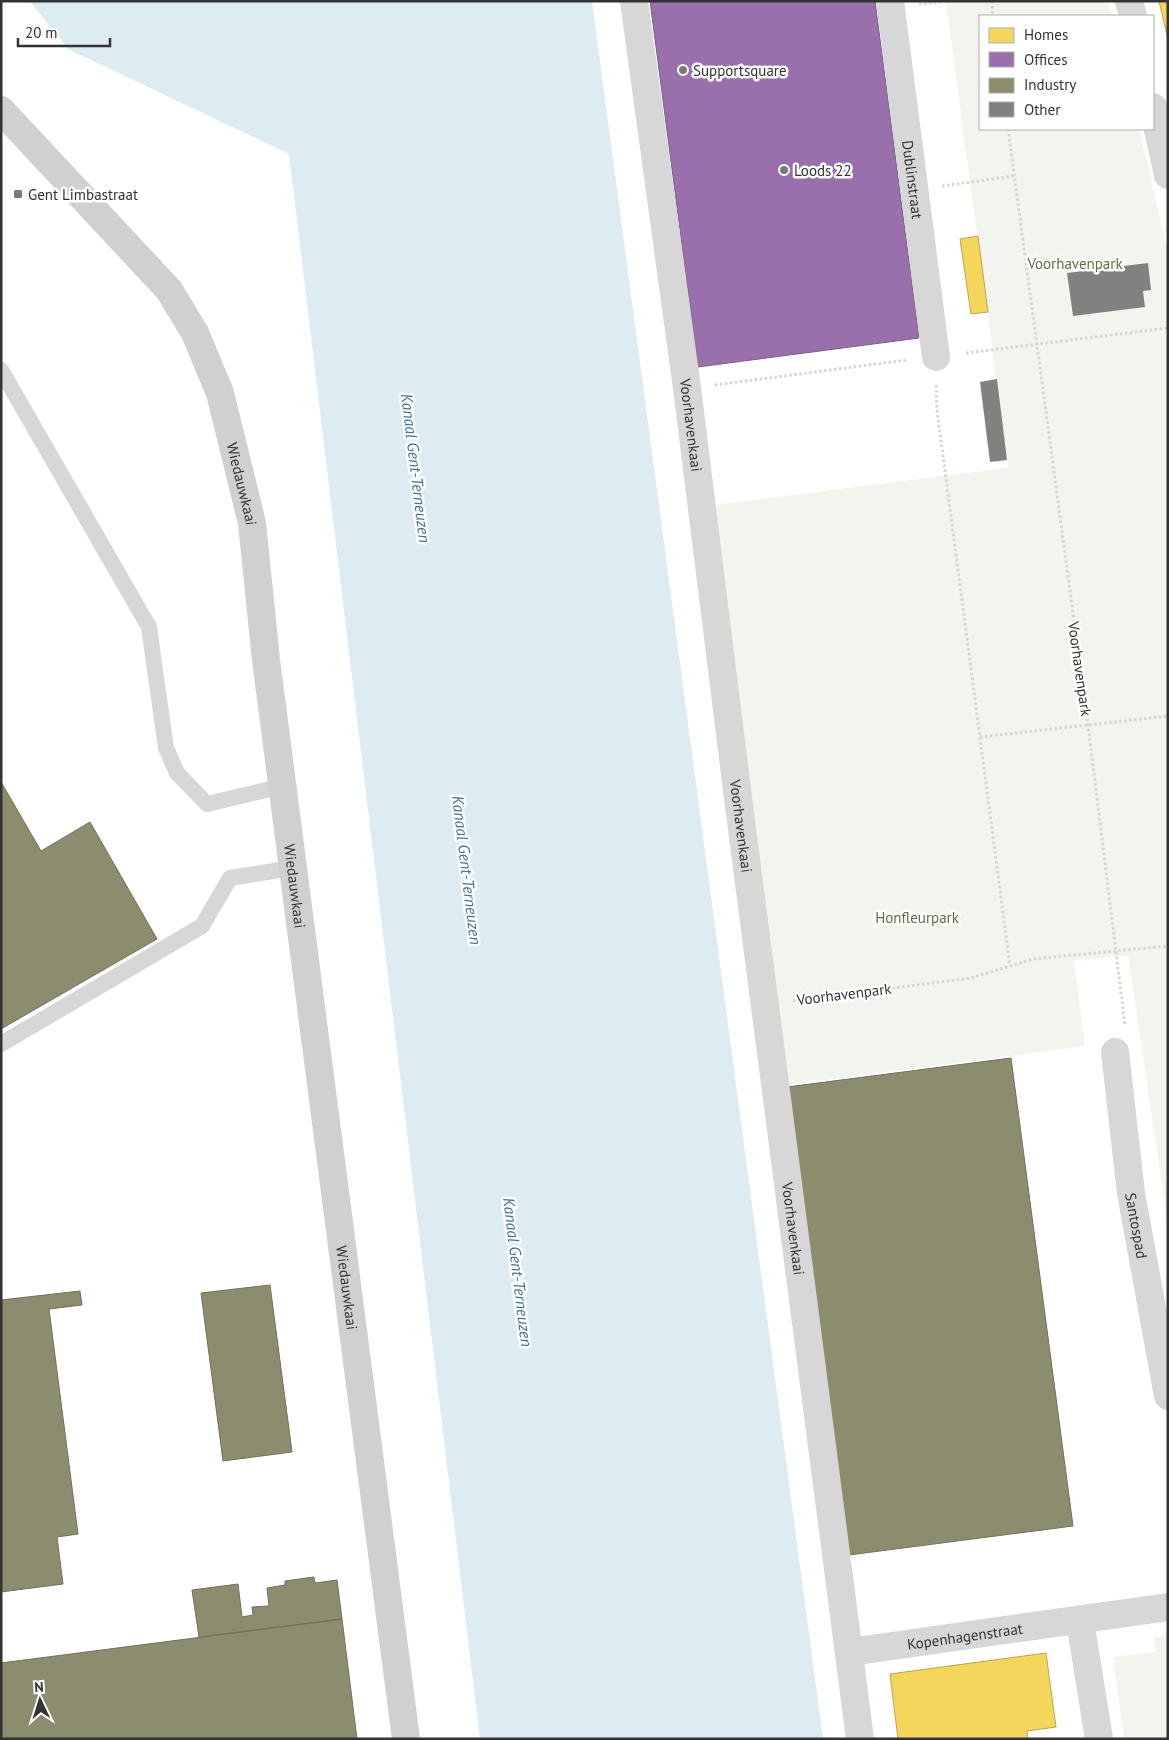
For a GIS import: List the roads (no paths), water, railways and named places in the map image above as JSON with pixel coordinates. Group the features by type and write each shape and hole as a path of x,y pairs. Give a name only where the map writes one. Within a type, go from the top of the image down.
{"main road":[{"name":"Wiedauwkaai","path":"1,110 170,290 194,334 220,392 252,523 293,868 406,1739"}],"street":[{"name":"Voorhavenkaai","path":"634,1 687,388 860,1739"},
{"name":"Dublinstraat","path":"890,1 936,357"},
{"path":"1130,1 1133,15"},
{"path":"1154,112 1168,175"},
{"name":"Santospad","path":"1115,1052 1131,1193 1168,1396"},
{"name":"Kopenhagenstraat","path":"850,1652 1168,1607"},
{"path":"1080,1620 1099,1739"}],"lane":[{"path":"1,370 149,627 166,748 177,773 207,804 283,786"},
{"path":"1,1044 202,926 230,878 293,868"}],"water":[{"name":"Kanaal Gent-Terneuzen","path":"30,1 592,1 823,1739 480,1739 289,154 68,49"}],"place":[{"name":"Supportsquare","path":"683,70"},
{"name":"Loods 22","path":"784,170"},
{"name":"Gent Limbastraat","path":"18,194"}],"park label":[{"name":"Voorhavenpark","path":"1075,263"},
{"name":"Honfleurpark","path":"917,917"}]}
